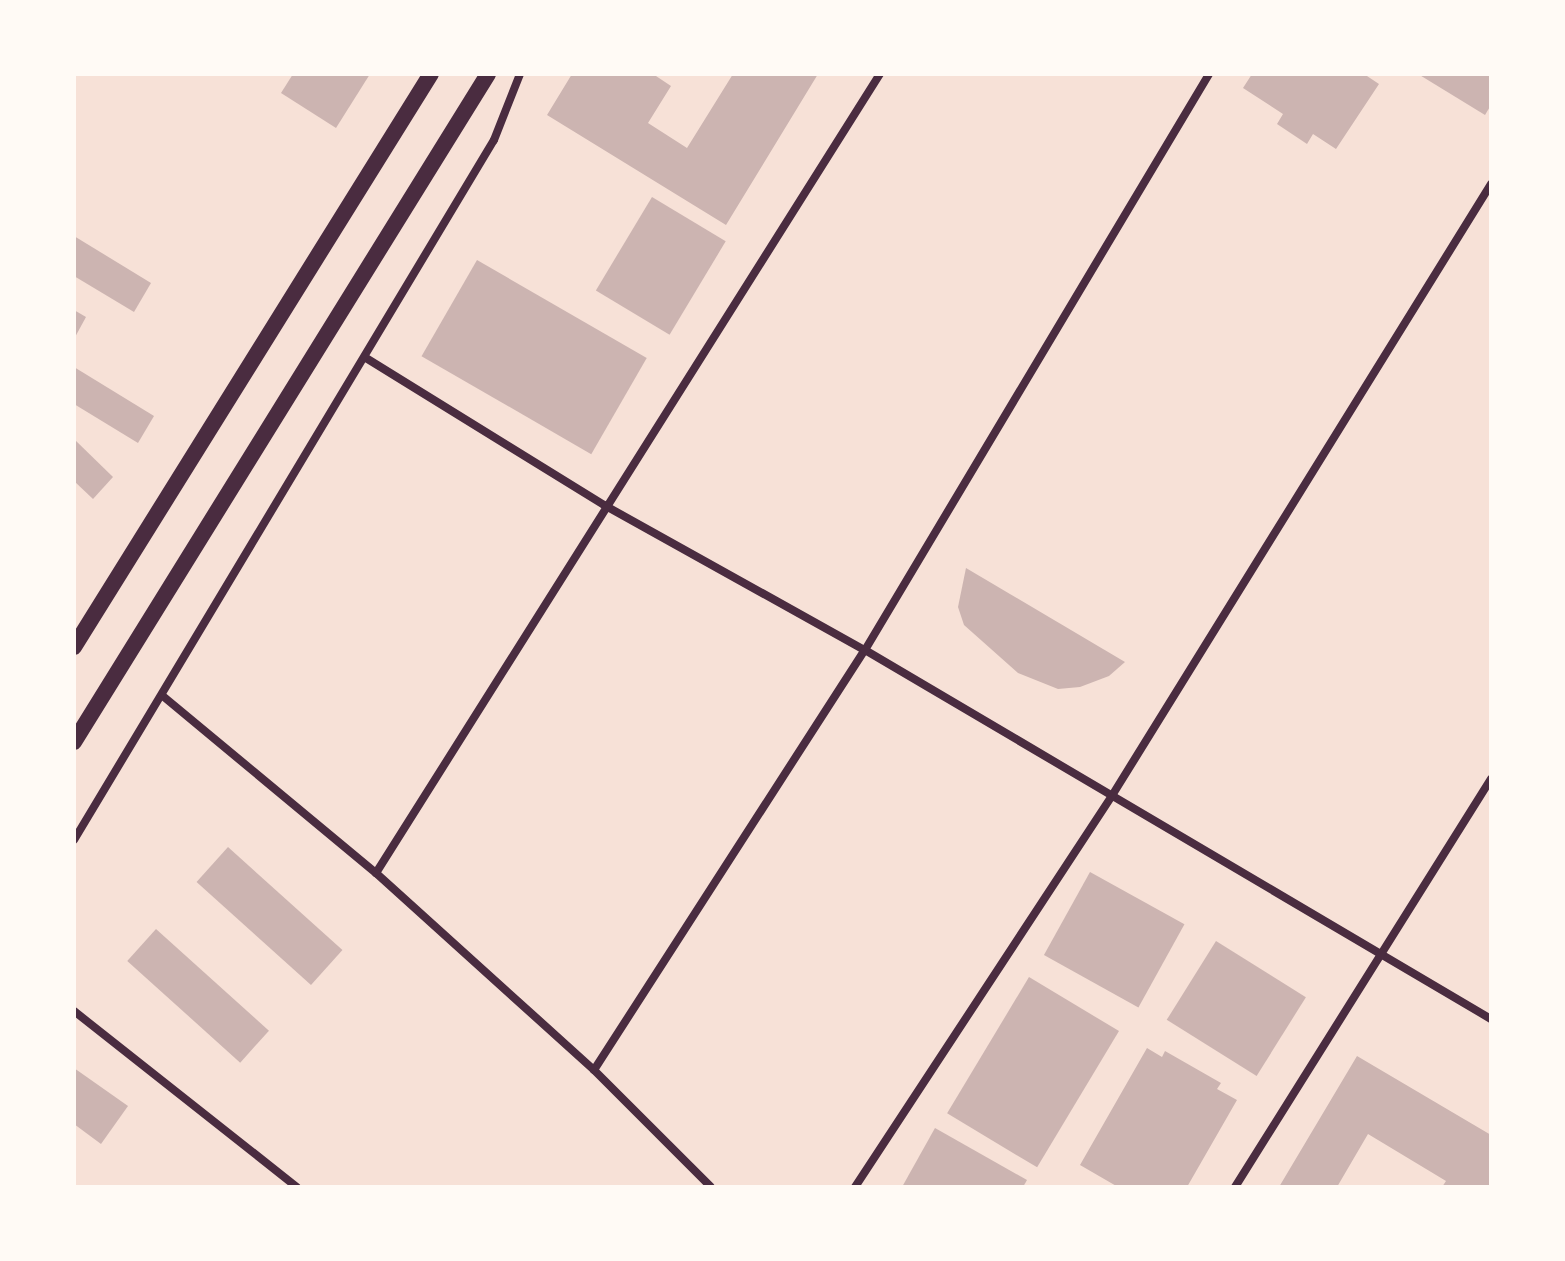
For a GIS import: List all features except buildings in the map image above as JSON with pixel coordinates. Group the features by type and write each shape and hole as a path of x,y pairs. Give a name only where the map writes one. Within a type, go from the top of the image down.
{"main road":[{"path":"74,647 431,74"},
{"path":"74,742 488,74"}],"street":[{"path":"74,840 164,697 494,140 520,74"},
{"path":"376,873 604,505 880,74"},
{"path":"594,1070 865,650 1209,74"},
{"path":"855,1187 1113,794 1491,184"},
{"path":"366,358 604,505 865,650 1491,1019"},
{"path":"164,697 376,873 594,1070 711,1187"},
{"path":"1235,1187 1491,779"},
{"path":"74,1011 297,1187"}]}
